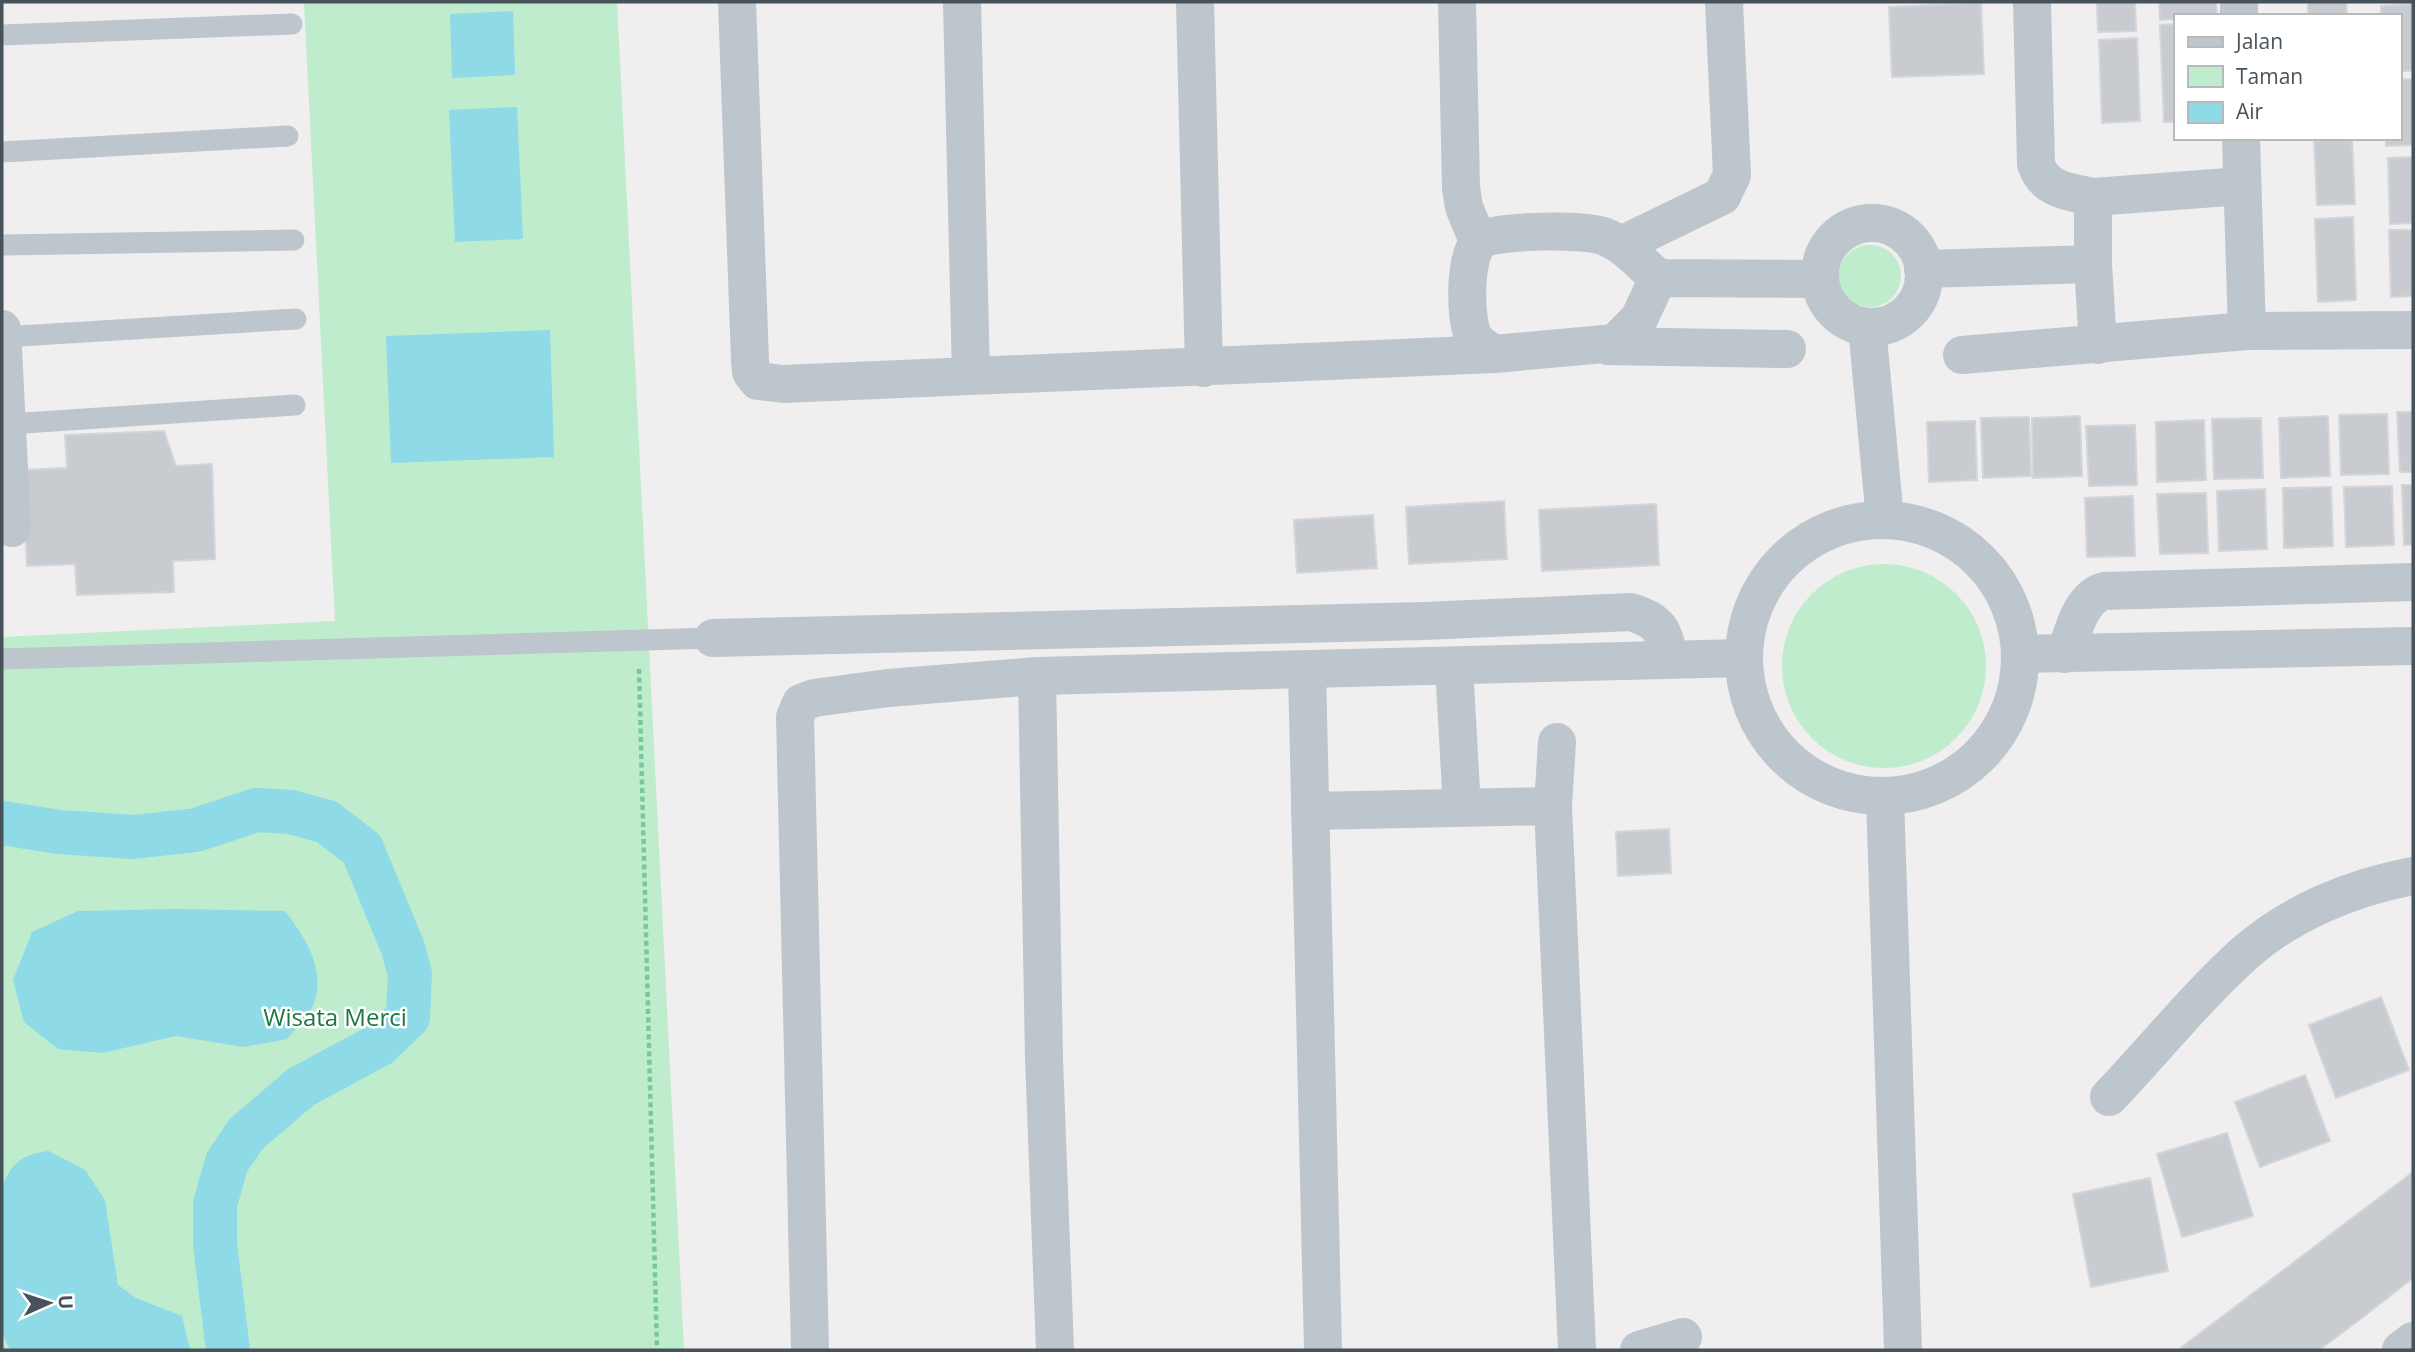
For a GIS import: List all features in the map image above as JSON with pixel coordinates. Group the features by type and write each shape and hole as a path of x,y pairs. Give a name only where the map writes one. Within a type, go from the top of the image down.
{"street":[{"path":"737,2 751,372 758,382 783,384 1204,368 1494,355 1608,346 1787,349"},
{"path":"962,2 971,376"},
{"path":"1195,2 1204,368"},
{"path":"1457,2 1461,188 1464,206 1478,241"},
{"path":"1620,246 1722,197 1732,175 1724,2"},
{"path":"2032,2 2036,164 2039,174 2058,189 2093,198 2242,186"},
{"path":"2241,140 2246,331"},
{"path":"2093,198 2093,264 2098,345"},
{"path":"1867,223 1898,230 1910,240 1923,269 1918,299 1909,312 1897,322 1867,327 1849,323 1835,312 1824,297 1820,279 1821,263 1837,235 1867,223"},
{"path":"1494,355 1472,335 1468,309 1472,249 1478,241 1496,235 1574,233 1602,236 1620,246 1658,278 1820,279"},
{"path":"1923,269 2093,264"},
{"path":"1608,346 1632,329 1658,278"},
{"path":"1867,327 1885,519"},
{"path":"2,329 9,424 12,528"},
{"path":"1962,355 2246,331 2413,330"},
{"path":"1885,519 1926,526 1963,545 1993,575 2013,612 2020,654 2014,698 1996,737 1966,769 1928,790 1885,797 1849,793 1814,780 1784,758 1762,729 1748,695 1743,658 1751,614 1770,575 1802,544 1841,525 1885,519"},
{"path":"2065,653 2091,597 2104,591 2413,582"},
{"path":"713,638 1424,621 1631,612 1650,618 1662,628 1670,658"},
{"path":"2020,654 2413,646"},
{"path":"810,1350 796,717 801,703 814,698 888,688 1037,676 1743,658"},
{"path":"1454,666 1462,808"},
{"path":"1307,671 1323,1350"},
{"path":"1037,676 1044,1058 1055,1350"},
{"path":"1557,742 1553,806 1577,1350"},
{"path":"1885,797 1903,1350"},
{"path":"1310,811 1553,806"},
{"path":"2109,1097 2246,953 2304,913 2346,894 2413,876"},
{"path":"1639,1350 1683,1337"},
{"path":"2402,1350 2413,1342"}],"lane":[{"path":"2,35 292,24"},
{"path":"2,152 288,136"},
{"path":"2,245 294,240"},
{"path":"3,337 296,319"},
{"path":"9,424 295,405"},
{"path":"2,659 713,638"}],"path":[{"path":"638,640 657,1350"}],"green space":[{"name":"Wisata Merci","path":"304,2 617,2 684,1350 2,1350 2,637 335,621"},
{"path":"1864,245 1876,245 1892,254 1899,264 1899,288 1892,298 1876,307 1864,307 1853,302 1844,293 1839,282 1839,270 1844,259 1853,250"},
{"path":"1884,564 1923,571 1956,594 1979,627 1986,666 1979,705 1956,738 1923,761 1884,768 1845,761 1812,738 1789,705 1782,666 1789,627 1812,594 1845,571"}],"water":[{"path":"513,11 515,75 452,78 450,14"},
{"path":"517,107 523,239 455,242 449,110"},
{"path":"550,330 554,457 391,463 386,336"},
{"path":"78,911 285,911 312,954 317,978 312,1008 287,1039 244,1047 176,1036 102,1053 58,1049 24,1022 13,980 32,932"},
{"path":"49,1151 85,1170 105,1200 118,1285 136,1298 182,1316 190,1350 10,1350 2,1332 2,1187 19,1161"}],"building":[{"path":"2097,2 2135,2 2136,31 2098,32"},
{"path":"2159,2 2216,2 2217,14 2174,14 2174,19 2160,20"},
{"path":"2308,2 2346,2 2347,14 2308,14"},
{"path":"1981,3 1984,74 1892,77 1889,7"},
{"path":"2413,4 2413,71 2401,71 2401,14 2381,14 2381,6"},
{"path":"2174,24 2174,122 2164,122 2160,25"},
{"path":"2137,38 2140,121 2102,123 2099,40"},
{"path":"2401,79 2413,79 2413,145 2386,146 2386,140 2401,140"},
{"path":"2314,140 2352,140 2355,204 2317,205"},
{"path":"2413,157 2413,223 2390,224 2388,158"},
{"path":"2353,217 2356,300 2318,302 2315,219"},
{"path":"2389,230 2413,230 2413,296 2391,297"},
{"path":"2397,412 2413,412 2413,472 2400,472"},
{"path":"2387,414 2389,474 2341,475 2339,415"},
{"path":"2080,416 2082,476 2033,478 2032,418"},
{"path":"2328,416 2330,476 2281,478 2279,418"},
{"path":"2029,417 2031,476 1983,478 1981,418"},
{"path":"2261,418 2263,478 2214,479 2212,419"},
{"path":"2204,420 2206,480 2157,482 2156,422"},
{"path":"1975,421 1977,480 1929,482 1927,422"},
{"path":"2135,425 2137,485 2089,486 2086,426"},
{"path":"164,431 176,466 212,464 215,559 173,561 174,592 77,595 75,564 27,566 23,470 67,468 65,435"},
{"path":"2402,485 2413,485 2413,545 2404,545"},
{"path":"2392,486 2394,545 2346,547 2344,487"},
{"path":"2331,487 2333,546 2284,548 2283,488"},
{"path":"2265,489 2267,549 2219,551 2217,491"},
{"path":"2206,493 2208,553 2160,554 2157,494"},
{"path":"2133,496 2135,556 2087,557 2085,498"},
{"path":"1504,501 1507,559 1409,564 1406,507"},
{"path":"1656,504 1659,565 1542,571 1539,510"},
{"path":"1373,515 1377,568 1297,573 1294,520"},
{"path":"1669,829 1671,873 1618,876 1616,832"},
{"path":"2381,997 2409,1070 2336,1098 2309,1025"},
{"path":"2305,1075 2330,1141 2260,1167 2235,1102"},
{"path":"2227,1133 2253,1216 2182,1237 2157,1154"},
{"path":"2413,1172 2413,1278 2363,1317 2319,1350 2178,1350"},
{"path":"2150,1178 2168,1271 2091,1287 2073,1194"}],"waterway":[{"path":"2,823 59,832 134,837 196,830 256,810 291,812 327,822 362,849 403,948 410,974 408,1017 379,1045 301,1087 246,1134 227,1162 215,1204 215,1245 228,1350"}]}
